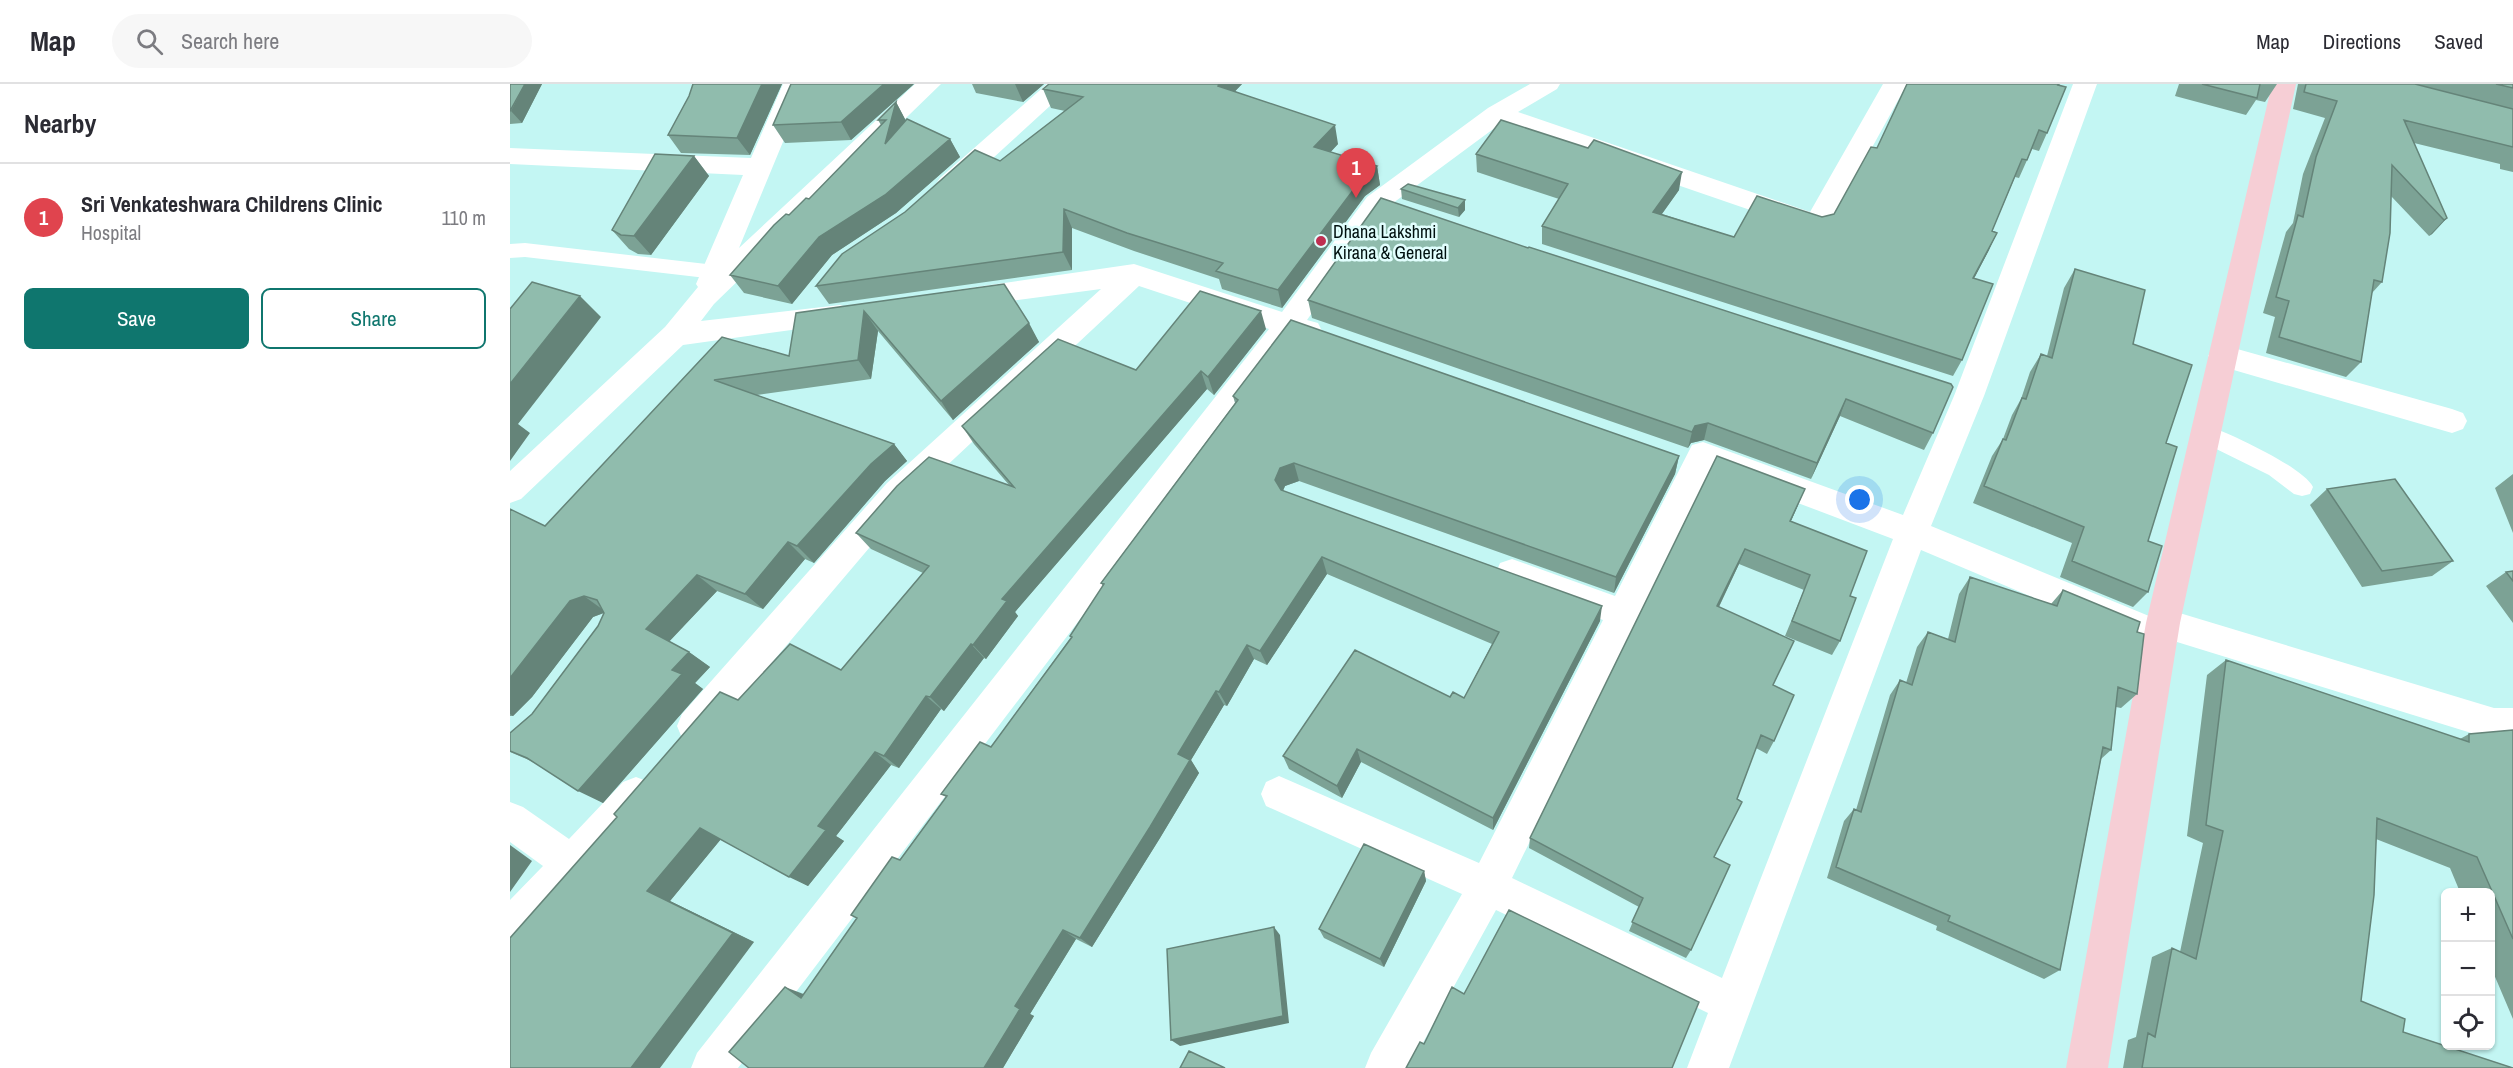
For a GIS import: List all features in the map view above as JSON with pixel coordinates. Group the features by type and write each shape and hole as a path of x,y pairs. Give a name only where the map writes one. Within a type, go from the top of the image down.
{"street":[{"path":"510,490 675,335 710,284 795,84"},
{"path":"710,284 929,84"},
{"path":"932,199 1062,84"},
{"path":"712,1068 1289,324 1376,203 1497,114 1548,84"},
{"path":"1497,114 1817,224 1895,84"},
{"path":"1708,1068 1912,532 1957,392 2085,84"},
{"path":"2087,1068 2163,630 2284,84"},
{"path":"510,156 759,167"},
{"path":"1376,203 1410,214"},
{"path":"675,750 898,492 1134,274"},
{"path":"936,301 1134,274 1334,340"},
{"path":"797,321 817,296"},
{"path":"675,335 867,311"},
{"path":"2223,356 2452,421"},
{"path":"1386,1068 1488,885 1623,613 1684,462 1703,454 1912,532 2163,630 2494,724 2513,724"},
{"path":"1489,565 1623,613"},
{"path":"510,928 573,864 652,776"},
{"path":"1279,794 1488,885 1731,1003"},
{"path":"510,820 573,864"}],"lane":[{"path":"510,250 531,250 710,284"},
{"path":"2206,434 2277,469 2302,488"}],"building":[{"path":"510,84 525,84 510,111"},
{"path":"693,84 762,84 737,138 668,135"},
{"path":"791,84 884,84 841,122 773,125"},
{"path":"1049,84 1219,84 1218,86 1335,125 1314,147 1377,166 1363,177 1278,290 1216,271 1223,263 1127,233 1064,209 1063,252 816,286 842,254 905,212 975,150 1000,161 1083,97 1043,89"},
{"path":"1907,84 2059,84 2066,87 2047,133 2039,130 2027,160 2022,159 1992,231 1997,233 1973,278 1993,284 1962,360 1542,226 1568,184 1476,154 1501,120 1588,148 1594,140 1682,172 1653,212 1734,237 1757,196 1822,217 1834,214 1871,147 1877,148"},
{"path":"2202,84 2260,84 2257,98"},
{"path":"2306,84 2415,84 2513,109 2513,147 2404,120 2447,218 2444,220 2392,165 2390,233 2382,282 2374,280 2361,362 2279,337 2289,301 2276,297 2298,215 2303,217 2316,157 2337,101 2304,92"},
{"path":"2496,84 2513,84 2513,88"},
{"path":"896,102 885,144 907,119 950,139 885,195 819,237 778,286 730,275 774,225 786,214 789,215 806,198 809,199 886,120 878,120"},
{"path":"655,154 694,156 634,236 621,235 612,230"},
{"path":"1408,184 1465,200 1458,208 1401,189"},
{"path":"1381,198 1528,248 1951,384 1953,387 1933,433 1846,399 1817,463 1708,423 1695,426 1692,432 1308,300"},
{"path":"2075,269 2145,290 2133,344 2192,365 2166,443 2177,447 2148,541 2162,546 2148,592 2072,561 2084,527 1984,486 2003,439 2006,440 2022,398 2026,399 2041,354 2052,358"},
{"path":"532,282 580,296 510,384 510,309"},
{"path":"1004,284 1029,323 941,401 864,311 858,360 714,380 894,444 871,464 797,546 788,542 745,594 697,575 646,629 689,652 672,670 682,674 578,791 527,758 510,751 510,733 532,714 598,626 604,613 597,600 584,596 570,601 510,678 510,509 545,526 722,337 789,356 796,313"},
{"path":"1200,291 1261,311 1208,377 1201,371 1002,599 1007,601 930,697 926,696 884,756 875,752 818,826 826,830 789,877 700,828 647,891 733,933 631,1068 510,1068 510,938 617,817 614,814 720,692 738,700 790,644 841,670 929,566 856,533 897,486 929,457 1014,487 962,426 1058,339 1136,370"},
{"path":"1291,320 1679,456 1616,577 1294,463 1280,468 1275,480 1281,490 1602,606 1493,818 1357,749 1337,786 1283,756 1355,650 1450,697 1453,692 1464,698 1499,632 1322,557 1260,651 1247,645 1219,692 1216,691 1178,754 1190,760 1150,827 1080,938 1063,930 1015,1006 1020,1009 984,1068 749,1068 729,1052 785,987 801,998 857,918 851,915 892,857 900,860 947,796 941,794 980,742 991,747 1072,637 1070,636 1104,584 1101,583 1238,400 1233,396"},
{"path":"1717,456 1805,489 1790,521 1867,551 1850,596 1856,598 1840,641 1792,621 1810,575 1745,549 1717,606 1794,641 1773,685 1794,695 1774,741 1761,735 1737,799 1742,802 1714,857 1730,865 1691,950 1632,922 1643,898 1530,838"},
{"path":"2395,479 2453,561 2382,571 2327,489"},
{"path":"2513,571 2513,581 2506,572"},
{"path":"1970,577 2057,606 2063,590 2140,622 2137,632 2144,634 2137,694 2118,687 2111,750 2103,747 2060,970 1948,921 1950,916 1836,867 1854,809 1861,812 1900,680 1912,685 1928,632 1955,642"},
{"path":"2226,660 2469,742 2469,734 2513,730 2513,939 2495,898 2495,888 2491,888 2477,857 2377,818 2374,895 2361,1001 2405,1019 2403,1032 2441,1044 2441,1050 2458,1050 2513,1068 2142,1068 2148,1033 2155,1037 2172,948 2196,959 2223,831 2206,825"},
{"path":"1364,844 1424,871 1380,959 1319,929"},
{"path":"1509,910 1699,1002 1672,1068 1406,1068 1420,1042 1424,1044 1452,987 1464,994"},
{"path":"1274,927 1283,1016 1171,1040 1167,949"},
{"path":"1189,1051 1225,1068 1180,1068"}],"place":[{"name":"Sri Venkateshwara Childrens Clinic","path":"1356,198"},
{"name":"Dhana Lakshmi Kirana & General","path":"1321,241"}]}
